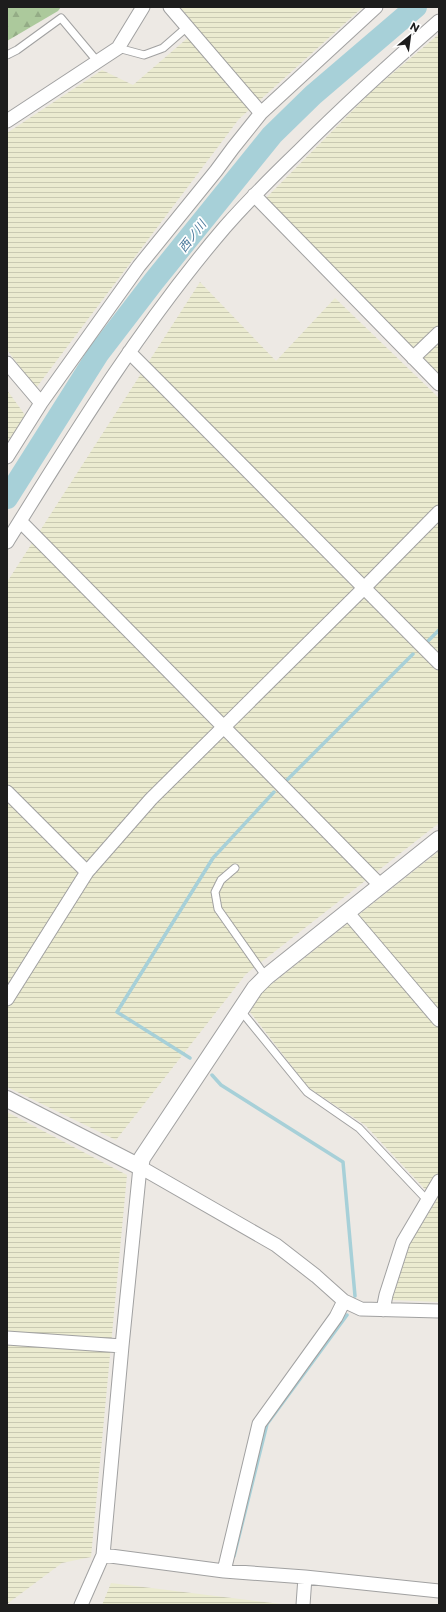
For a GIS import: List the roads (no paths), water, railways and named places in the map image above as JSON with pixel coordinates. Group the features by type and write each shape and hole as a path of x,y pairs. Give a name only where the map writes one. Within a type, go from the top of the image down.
{"street":[{"path":"7,121 118,48 143,7"},
{"path":"170,7 262,113"},
{"path":"7,457 41,403 139,266 262,113 376,7"},
{"path":"7,542 129,352 184,278 254,195 352,98 439,21"},
{"path":"254,195 439,384"},
{"path":"413,358 439,333"},
{"path":"129,352 439,663"},
{"path":"7,363 41,403"},
{"path":"7,999 87,872 151,799 439,512"},
{"path":"20,521 380,885"},
{"path":"7,792 87,872"},
{"path":"81,1605 103,1555 122,1346 142,1158 256,988 266,977 439,839"},
{"path":"347,912 439,1020"},
{"path":"7,1099 140,1167 276,1244 344,1301 361,1309 439,1311"},
{"path":"383,1310 386,1295 403,1242 439,1181"},
{"path":"224,1571 259,1424 336,1316 344,1301"},
{"path":"7,1338 122,1346"},
{"path":"103,1555 224,1571 305,1577 439,1591"},
{"path":"303,1605 305,1577"}],"lane":[{"path":"7,55 17,50 61,18 97,61"},
{"path":"118,48 144,54 163,48 187,27"},
{"path":"235,868 221,880 215,892 218,909 266,977"},
{"path":"242,1011 307,1092 359,1128 427,1200"}],"waterway":[{"name":"西ノ川","path":"7,498 98,354 154,281 272,135 313,95 416,7"},
{"path":"428,641 439,630"},
{"path":"286,781 413,654"},
{"path":"190,1058 117,1012 213,858 274,792"},
{"path":"212,1075 221,1085 343,1162 355,1296"},
{"path":"234,1556 267,1424 347,1315"}]}
